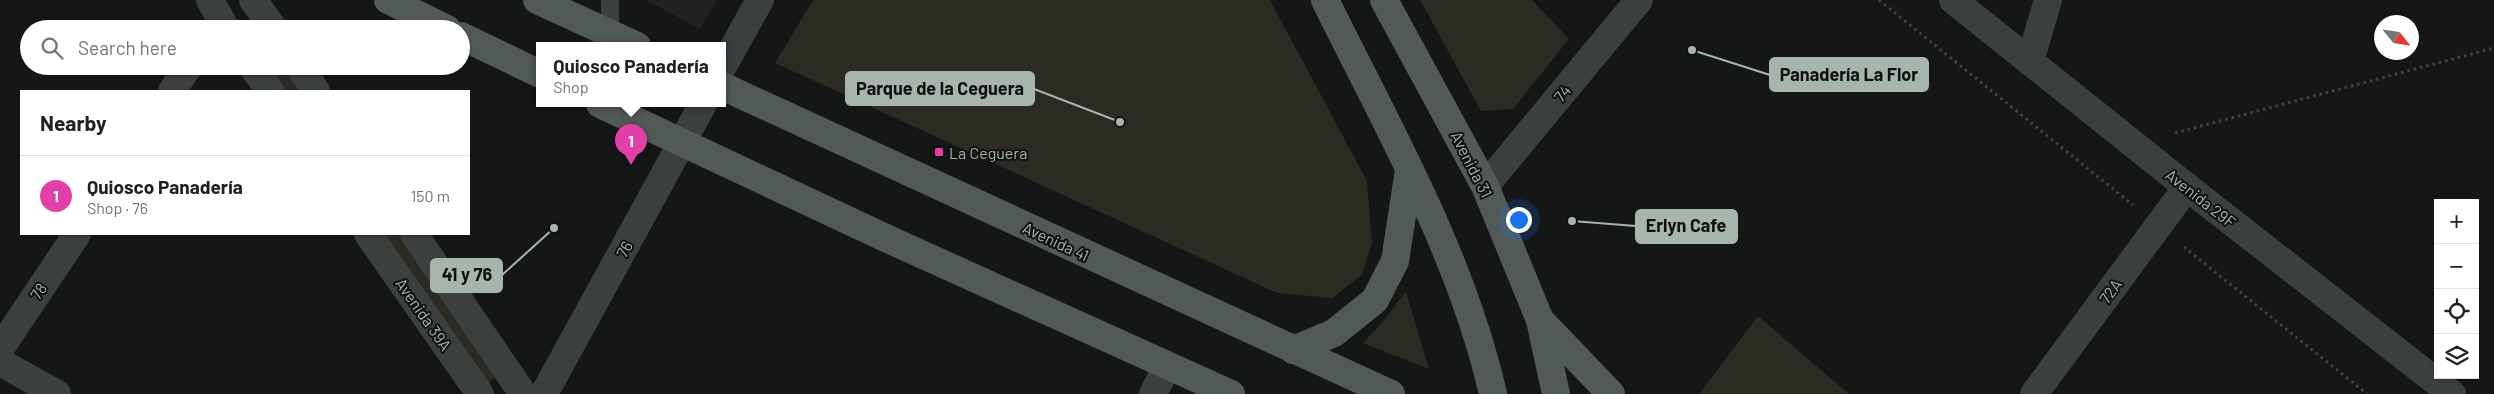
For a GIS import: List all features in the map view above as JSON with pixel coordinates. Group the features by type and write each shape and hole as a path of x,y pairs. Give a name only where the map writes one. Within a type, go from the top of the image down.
{"main road":[{"path":"388,0 428,20"},
{"path":"537,0 628,42"},
{"path":"1325,0 1446,246 1471,319 1493,394"},
{"name":"Avenida 31","path":"1384,0 1485,186 1540,320 1556,394"},
{"path":"470,40 536,72"},
{"name":"Avenida 41","path":"726,88 1390,394"},
{"path":"606,107 681,144 1231,394"},
{"path":"1293,350 1334,332 1375,300 1395,261 1409,170"},
{"path":"1540,320 1611,394"}],"street":[{"path":"253,0 267,20"},
{"path":"726,61 760,0"},
{"name":"74","path":"1485,186 1639,0"},
{"name":"Avenida 29F","path":"1952,0 2452,394"},
{"path":"2030,61 2048,0"},
{"path":"173,90 183,75"},
{"path":"258,75 269,90"},
{"path":"305,75 315,90"},
{"name":"76","path":"544,394 701,107"},
{"name":"72A","path":"2034,394 2187,187"},
{"name":"78","path":"0,348 76,235"},
{"name":"Avenida 39A","path":"369,235 480,394"},
{"path":"415,235 523,394"},
{"path":"0,362 57,394"},
{"path":"1153,394 1168,366"}],"lane":[{"path":"610,0 610,34"}],"path":[{"path":"1879,0 2367,394"},
{"path":"2133,144 2494,48"}],"shaded area":[{"path":"646,0 717,0 700,29"},
{"path":"813,0 1270,0 1367,181 1372,243 1362,275 1332,298 1277,293 775,63"},
{"path":"1420,0 1532,0 1569,39 1513,109 1481,111"},
{"path":"272,75 294,75 304,90 280,90"},
{"path":"380,235 404,235 500,375 484,386"},
{"path":"1406,291 1429,369 1363,343 1381,324"},
{"path":"1758,316 1849,394 1699,394"}],"place":[{"name":"Panadería La Flor","path":"1692,50"},
{"name":"Parque de la Ceguera","path":"1120,122"},
{"name":"La Ceguera","path":"939,152"},
{"name":"Quiosco Panadería","path":"631,165"},
{"name":"Erlyn Cafe","path":"1572,221"},
{"name":"41 y 76","path":"554,228"}]}
